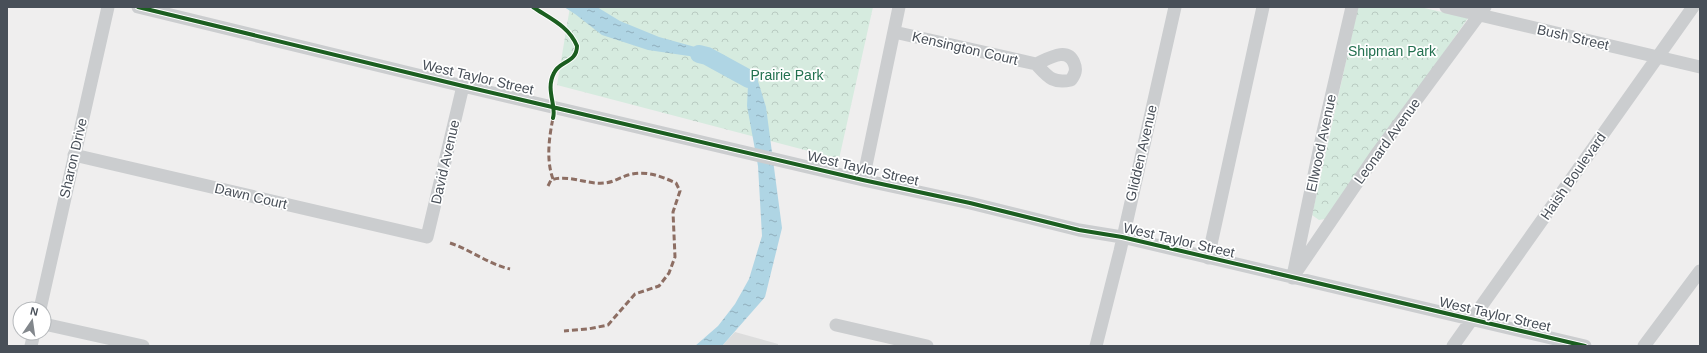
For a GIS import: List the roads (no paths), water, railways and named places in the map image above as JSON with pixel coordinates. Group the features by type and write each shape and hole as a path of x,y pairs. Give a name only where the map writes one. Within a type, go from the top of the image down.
{"street":[{"name":"Sharon Drive","path":"42,301 108,7"},
{"name":"West Taylor Street","path":"138,7 463,86 863,180 970,203 1079,230 1122,237 1585,346"},
{"path":"863,180 899,7"},
{"name":"Glidden Avenue","path":"1096,346 1175,7"},
{"path":"1208,258 1263,7"},
{"name":"Ellwood Avenue","path":"1292,278 1323,132 1352,7"},
{"name":"Bush Street","path":"1446,7 1482,11 1700,67"},
{"name":"Haish Boulevard","path":"1453,346 1693,7"},
{"name":"Leonard Avenue","path":"1292,278 1378,152 1482,11"},
{"name":"Kensington Court","path":"894,32 1036,64"},
{"name":"David Avenue","path":"427,237 463,86"},
{"name":"Dawn Court","path":"74,155 427,237"},
{"path":"1644,346 1700,271"},
{"path":"836,325 927,346"},
{"path":"52,326 143,346"}],"water":[{"path":"564,7 597,7 620,21 659,37 724,55 757,78 766,107 782,228 765,297 722,346 695,346 718,326 735,304 749,279 762,236 758,166 747,106 748,85 724,64 689,56 648,50 602,35"}],"waterway":[{"path":"699,54 707,56 749,79"}],"park label":[{"name":"Shipman Park","path":"1392,51"},
{"name":"Prairie Park","path":"787,75"}]}
